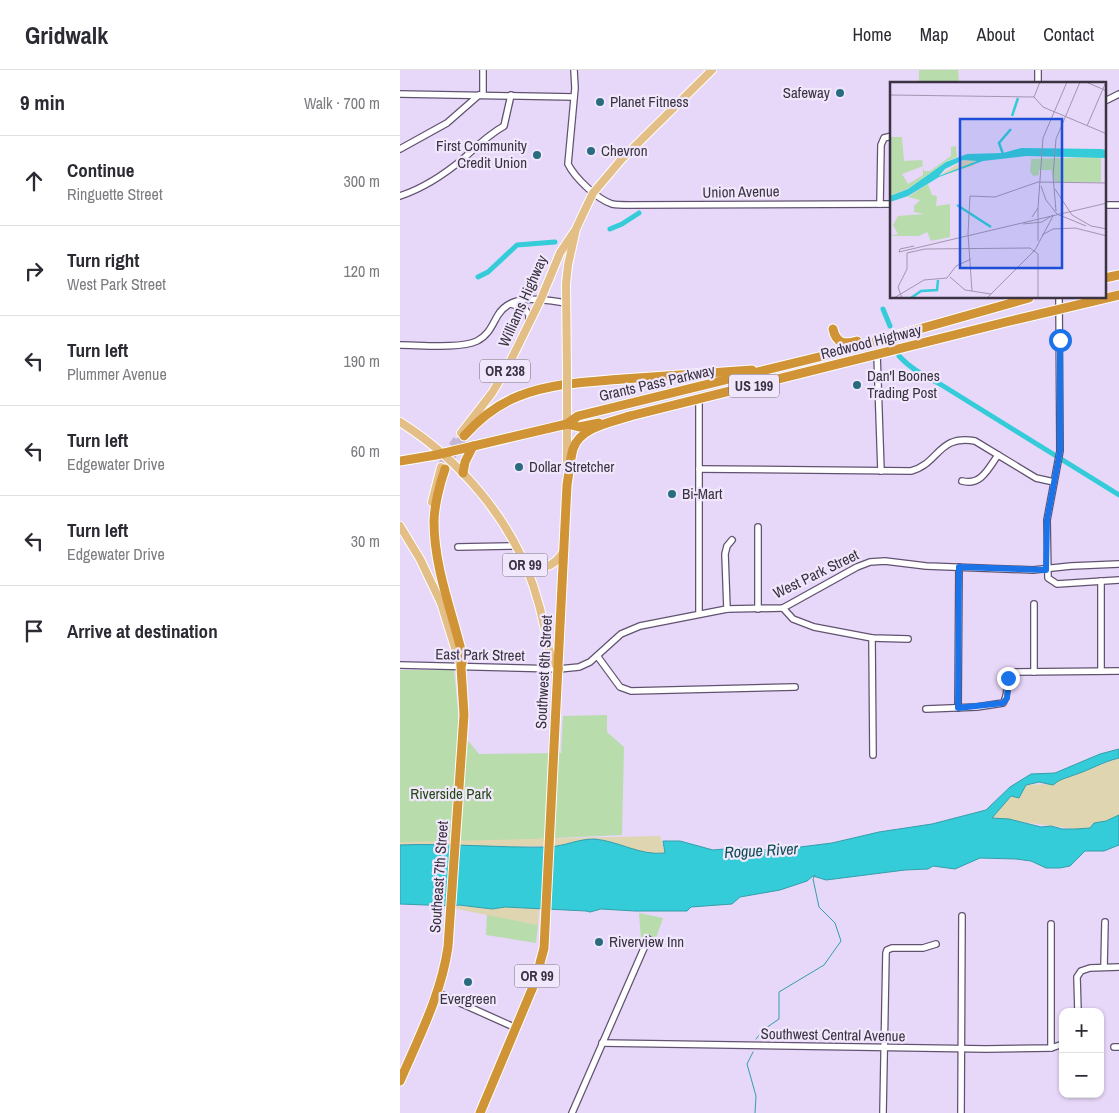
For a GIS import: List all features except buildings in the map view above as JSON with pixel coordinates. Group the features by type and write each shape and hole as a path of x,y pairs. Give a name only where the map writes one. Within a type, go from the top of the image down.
{"highway":[{"path":"1106,278 1119,275"},
{"name":"Redwood Highway","path":"1106,298 1119,295"},
{"name":"Redwood Highway","path":"785,366 1025,299"},
{"name":"Redwood Highway","path":"630,416 1101,299"},
{"path":"833,329 835,336 841,343 849,343 902,328 930,325"},
{"path":"463,435 496,408 517,396 542,388 587,382 785,366"},
{"name":"Grants Pass Parkway","path":"400,461 442,454 567,424 578,416 785,366"},
{"path":"567,485 574,447 582,436 593,429 630,416"},
{"name":"Grants Pass Parkway","path":"567,424 578,427 630,416"},
{"path":"463,473 465,462 473,446"},
{"path":"443,468 434,520 435,539 440,570 463,658 461,666"},
{"name":"Southwest 6th Street","path":"516,1028 535,982 544,948 567,485"},
{"name":"Southeast 7th Street","path":"400,1081 402,1071 438,993 445,970 460,789 464,715 461,666"},
{"name":"OR 99","path":"480,1113 516,1028"}],"main road":[{"name":"Williams Highway","path":"463,435 492,393 541,300 560,253 576,228 593,193 622,160 712,70"},
{"name":"Williams Highway","path":"567,424 566,303 568,265 576,228"},
{"name":"OR 99","path":"400,422 442,454 463,473 485,498 523,560 541,610 551,657 559,669"},
{"name":"Southwest 6th Street","path":"567,424 567,485"},
{"path":"400,526 420,559 441,602 461,666"},
{"path":"523,560 542,568 558,560 565,549"}],"street":[{"path":"400,149 447,123 481,95 483,70"},
{"path":"574,70 574,97 568,164 593,193"},
{"path":"400,94 574,97"},
{"path":"1106,100 1119,94"},
{"path":"400,196 436,179 489,134 504,126 511,96"},
{"path":"880,204 881,145 884,138 890,136"},
{"name":"Union Avenue","path":"593,193 612,204 629,205 890,204"},
{"path":"1106,205 1119,205"},
{"path":"1059,299 1060,451 1047,520 1046,570 1048,578 1057,584 1119,580"},
{"path":"400,345 459,345 476,342 489,332 503,308 511,304 521,300 566,303"},
{"path":"511,304 521,306 527,311 529,324"},
{"path":"877,354 881,471"},
{"path":"699,399 699,614"},
{"path":"699,469 916,470 948,444 964,440 975,441 1036,478 1054,482"},
{"path":"962,481 970,482 980,479 998,455"},
{"path":"758,526 758,609"},
{"path":"727,609 725,554 727,546 732,540"},
{"path":"458,548 515,546"},
{"name":"West Park Street","path":"559,669 579,667 598,657 615,639 632,629 727,609 783,608 857,567 870,562 885,561 926,566 1046,570 1071,566 1119,564"},
{"path":"958,708 959,567"},
{"path":"1101,581 1101,671"},
{"path":"1034,604 1034,672"},
{"path":"783,608 793,619 801,623 832,631 872,638 908,639"},
{"path":"872,638 873,755"},
{"path":"598,657 620,687 631,691 795,687"},
{"name":"East Park Street","path":"400,665 559,669"},
{"path":"926,709 1003,703 1007,698 1007,683 1010,675 1016,672 1119,671"},
{"path":"961,1113 962,916"},
{"path":"1104,922 1104,967"},
{"path":"1051,924 1051,1048"},
{"path":"572,1113 648,939"},
{"path":"884,1113 885,957 887,950 896,947 923,948 936,944"},
{"path":"1078,1008 1078,977 1081,971 1090,968 1119,967"},
{"path":"438,993 516,1028"},
{"name":"Southwest Central Avenue","path":"602,1043 884,1049 1051,1048 1059,1045"}],"green space":[{"path":"919,70 958,70 959,82 919,82"},
{"name":"Riverside Park","path":"400,670 454,670 460,731 479,754 561,753 563,716 607,715 607,732 624,747 622,835 400,845"},
{"path":"639,913 663,918 655,941 641,939"},
{"path":"487,914 538,925 536,943 486,935"}],"sand":[{"path":"1119,758 1119,815 1106,821 1094,823 1090,828 1075,829 992,818 1011,796 1019,798 1026,785 1049,784"},
{"path":"660,836 665,853 652,854 552,846 400,849 400,842"},
{"path":"453,906 539,908 538,925 457,909"}],"water":[{"name":"Rogue River","path":"1119,749 1119,758 1063,779 1053,785 1039,782 1026,785 1019,798 1011,796 992,818 1009,819 1041,827 1051,826 1062,829 1075,829 1090,828 1094,823 1106,821 1119,815 1119,845 1104,851 1085,851 1070,866 1046,868 1031,861 980,858 955,869 933,866 928,869 826,880 813,876 807,881 780,890 740,897 732,904 691,907 687,911 601,909 590,912 400,904 400,845 549,847 594,839 647,852 665,853 663,841 680,841 713,850 747,847 762,850 784,849 832,843 879,832 932,824 986,810 1010,787 1031,774 1055,773 1100,754"}],"waterway":[{"path":"610,229 639,213"},
{"path":"478,277 488,272 517,245 555,242"},
{"path":"883,309 890,326"},
{"path":"899,356 918,372 1119,495"},
{"path":"756,1039 763,1030 779,1019 779,992 824,965 841,941 835,923 819,907 813,879 815,875"},
{"path":"753,1052 747,1064 756,1096 755,1113"}],"tunnel":[{"path":"441,467 461,433"},
{"path":"445,469 464,436"}],"place":[{"name":"Safeway","path":"840,93"},
{"name":"Planet Fitness","path":"600,102"},
{"name":"Chevron","path":"591,151"},
{"name":"First Community Credit Union","path":"537,155"},
{"name":"Dan'l Boones Trading Post","path":"857,385"},
{"name":"Dollar Stretcher","path":"519,467"},
{"name":"Bi-Mart","path":"672,494"},
{"name":"Riverview Inn","path":"599,942"},
{"name":"Evergreen","path":"468,982"}],"route":[{"path":"1008,678 1007,698 1003,703 958,708 959,567 1046,570 1048,509 1060,451 1060,340"}]}
